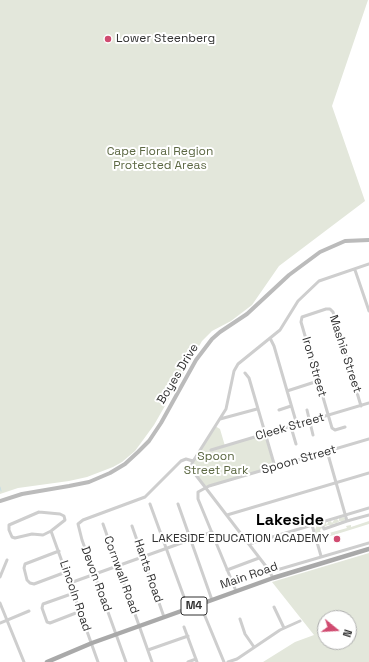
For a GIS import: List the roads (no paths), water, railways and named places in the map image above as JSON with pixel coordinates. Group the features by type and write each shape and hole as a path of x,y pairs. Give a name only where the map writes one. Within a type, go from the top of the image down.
{"main road":[{"name":"Boyes Drive","path":"0,500 89,482 110,473 125,464 149,441 161,423 196,360 212,339 252,310 289,275 320,252 345,241 369,240"},
{"name":"Main Road","path":"48,662 92,643 236,591 273,578 369,549"}],"street":[{"path":"273,578 260,558 193,470 193,461 227,406 236,366 282,327 298,301 319,281 369,264"},
{"path":"355,270 369,311"},
{"name":"Mashie Street","path":"300,318 304,315 326,309 330,309 333,312 361,406"},
{"name":"Iron Street","path":"300,318 328,416"},
{"path":"270,338 274,346 297,425"},
{"path":"245,373 249,378 275,467"},
{"path":"287,391 318,382"},
{"name":"Cleek Street","path":"211,450 369,403"},
{"path":"279,410 291,406"},
{"path":"220,419 258,409"},
{"path":"306,410 313,435"},
{"path":"328,416 334,430 345,427"},
{"path":"291,427 296,444"},
{"name":"Spoon Street","path":"206,488 369,439"},
{"path":"327,451 347,520"},
{"name":"Devon Road","path":"126,662 80,535 78,524 83,520 146,497 181,461 186,459 193,461"},
{"path":"227,515 369,473"},
{"path":"206,488 198,492 197,496 236,591"},
{"path":"150,504 188,608"},
{"path":"178,504 212,600"},
{"path":"249,544 369,508"},
{"path":"39,512 60,514 64,516 64,521 51,531 41,535 32,534 15,538 11,536 9,526 10,524 39,512"},
{"path":"321,522 324,529 347,520 369,515"},
{"name":"Cornwall Road","path":"103,524 152,662"},
{"path":"312,525 321,556"},
{"name":"Hants Road","path":"132,526 164,617"},
{"name":"Lincoln Road","path":"51,531 98,662"},
{"path":"70,583 212,532"},
{"path":"270,572 369,543"},
{"path":"59,551 25,564 24,568 27,580 34,584 66,572"},
{"path":"227,570 260,558"},
{"path":"0,577 7,560"},
{"path":"294,565 296,571"},
{"path":"74,593 43,604 42,610 47,622 50,623 80,611"},
{"path":"0,603 24,662"},
{"path":"200,604 224,662"},
{"path":"274,607 284,628"},
{"path":"0,623 29,611"},
{"path":"240,619 245,634 254,647"},
{"path":"228,662 237,659 284,628 300,621"},
{"path":"184,627 196,660 188,662"},
{"path":"148,650 188,636"}],"waterway":[{"path":"0,487 1,491"}],"place":[{"name":"Lower Steenberg","path":"108,39"},
{"name":"LAKESIDE EDUCATION ACADEMY","path":"337,539"}],"district":[{"name":"Lakeside","path":"290,521"}],"park label":[{"name":"Cape Floral Region Protected Areas","path":"160,159"},
{"name":"Spoon Street Park","path":"216,464"}]}
